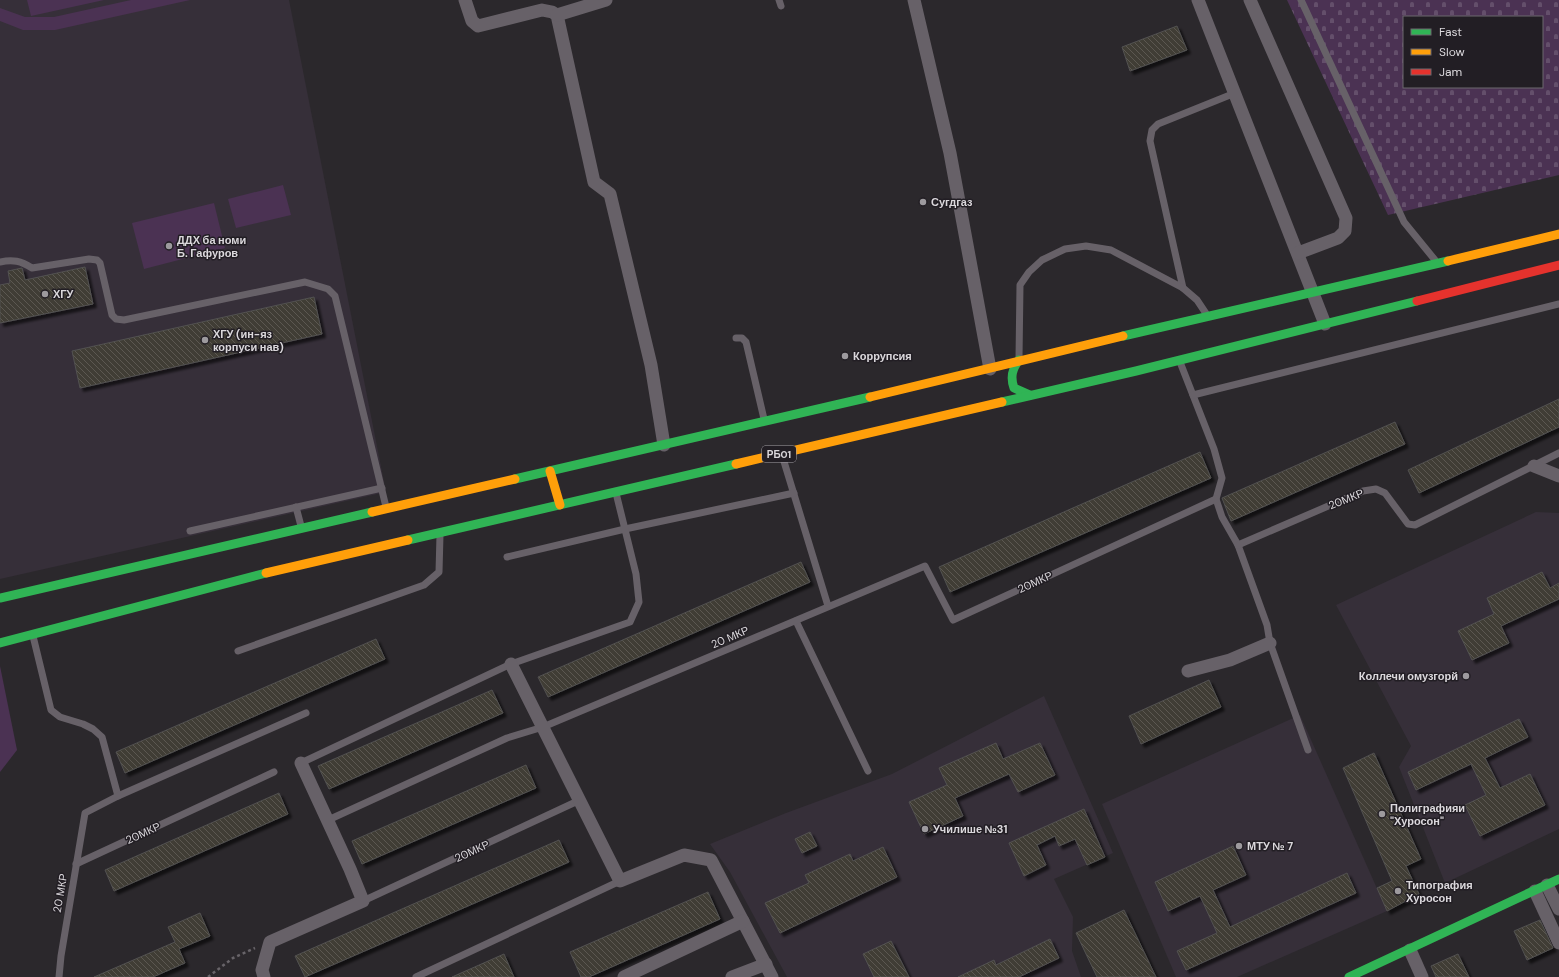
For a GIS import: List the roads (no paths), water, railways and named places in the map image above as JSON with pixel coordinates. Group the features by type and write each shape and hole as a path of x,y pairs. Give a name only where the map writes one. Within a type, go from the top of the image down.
{"main road":[{"path":"0,598 764,421 998,374 1019,360 1559,234"},
{"name":"РБ01","path":"0,643 254,576 1179,360 1559,265"},
{"path":"1019,360 1011,372 1011,381 1014,388 1030,395"},
{"path":"997,403 1004,395 998,374"},
{"path":"550,471 560,505"},
{"path":"1349,977 1410,950 1553,882"}],"street":[{"path":"465,0 472,21 478,26 542,10 552,12 557,15 594,182 610,194 651,365 664,445"},
{"path":"557,15 606,0"},
{"path":"914,0 950,153 998,374"},
{"path":"1198,0 1314,292 1325,324"},
{"path":"1250,0 1346,218 1345,231 1338,238 1298,253"},
{"path":"1534,466 1559,476"},
{"path":"1188,671 1230,660 1270,643"},
{"path":"511,664 620,881 684,855 711,860 772,977"},
{"path":"301,763 326,821 350,869 363,902"},
{"path":"1553,882 1559,909"},
{"path":"1535,890 1559,943"},
{"name":"20МКР","path":"264,977 262,970 270,942 363,902"},
{"path":"624,977 743,921"},
{"path":"1410,950 1422,977"},
{"path":"732,977 766,964"}],"lane":[{"path":"1301,0 1404,222 1436,262"},
{"path":"1184,288 1150,141 1152,130 1158,124 1235,93"},
{"path":"1019,360 1020,286 1029,272 1042,260 1065,249 1086,246 1111,250 1184,288 1197,300 1208,316"},
{"path":"0,262 11,260 22,262 32,268 89,259 97,260 100,263 112,315 116,319 124,320 305,282 328,289 335,296 387,509"},
{"path":"1193,395 1559,304"},
{"path":"736,338 742,338 746,342 764,421"},
{"path":"1179,360 1214,450 1222,478 1216,499 1222,517 1238,545 1267,625 1270,643 1308,750"},
{"path":"782,453 828,606"},
{"name":"20МКР","path":"1238,545 1363,491 1376,489 1385,493 1408,524 1415,525 1559,453"},
{"path":"190,532 382,488"},
{"path":"301,763 511,664 630,622 639,602 636,574 615,492"},
{"path":"507,557 625,529 794,494"},
{"name":"20МКР","path":"925,566 953,620 1216,499"},
{"path":"296,507 302,528"},
{"path":"238,651 424,585 439,572 440,533"},
{"name":"20 МКР","path":"543,727 925,566"},
{"path":"796,621 868,771"},
{"path":"33,635 50,710 60,717 94,729 102,738 118,796 306,713"},
{"path":"326,821 507,738 543,727"},
{"name":"20МКР","path":"76,864 274,772"},
{"name":"20 МКР","path":"59,977 61,956 85,813 118,796"},
{"name":"20МКР","path":"363,902 580,800"},
{"path":"416,977 620,881"}],"place":[{"name":"Сугдгаз","path":"923,202"},
{"name":"ДДХ ба номи Б. Гафуров","path":"169,246"},
{"name":"ХГУ","path":"45,294"},
{"name":"ХГУ (ин-яз корпуси нав)","path":"205,340"},
{"name":"Коррупсия","path":"845,356"},
{"name":"Коллечи омузгорй","path":"1466,676"},
{"name":"Полиграфияи \"Хуросон\"","path":"1382,814"},
{"name":"Училише №31","path":"925,829"},
{"name":"МТУ № 7","path":"1239,846"},
{"name":"Типография Хуросон","path":"1398,891"}]}
